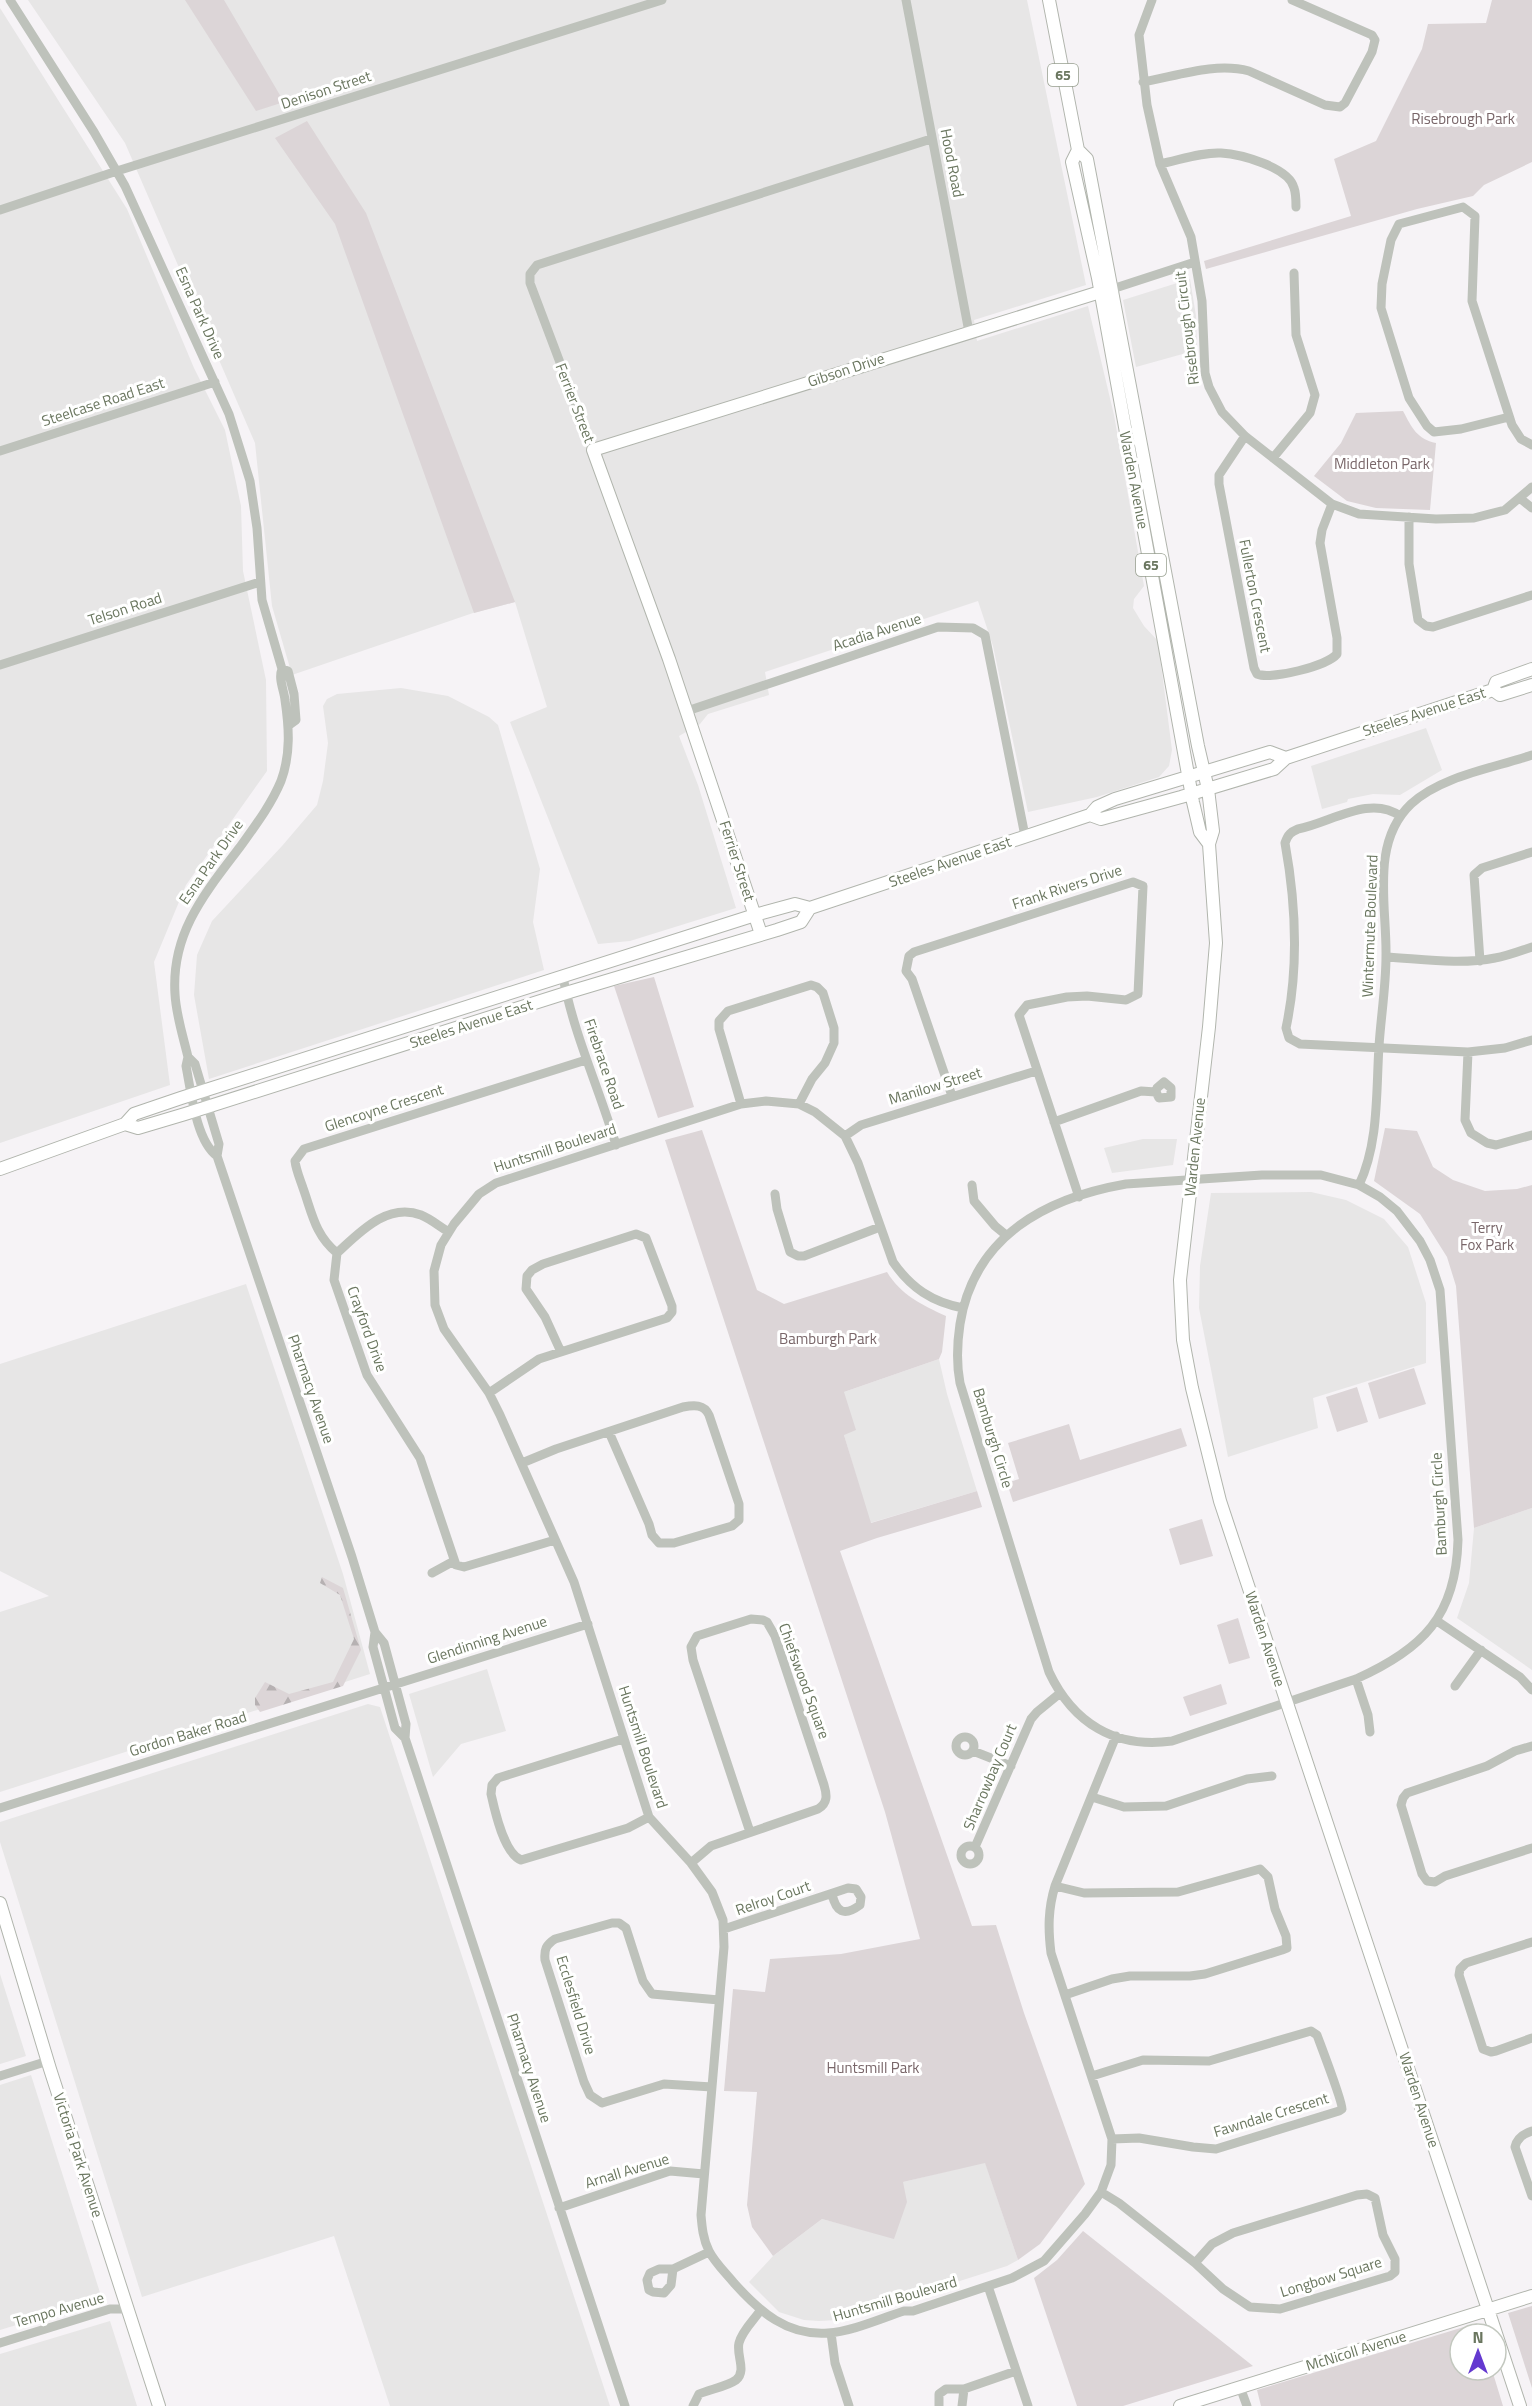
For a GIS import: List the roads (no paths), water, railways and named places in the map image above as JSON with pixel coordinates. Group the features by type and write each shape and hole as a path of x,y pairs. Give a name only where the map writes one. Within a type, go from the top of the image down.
{"main road":[{"name":"Warden Avenue","path":"1049,0 1078,150 1087,159 1122,417 1192,794 1200,832 1209,844"},
{"name":"Warden Avenue","path":"1106,291 1135,422 1205,772 1213,831 1209,844 1216,943 1209,1027 1180,1280 1184,1340 1192,1388 1220,1501 1520,2406"},
{"name":"Gibson Drive","path":"593,450 1106,291"},
{"path":"1122,417 1135,422"},
{"name":"Ferrier Street","path":"593,450 687,711 761,934"},
{"name":"Steeles Avenue East","path":"1493,690 1496,682 1532,671"},
{"name":"Steeles Avenue East","path":"1493,690 1500,695 1532,685"},
{"name":"Steeles Avenue East","path":"0,1169 125,1124 134,1114 198,1093 755,915 795,904 810,908 1090,816 1101,819 1274,769 1286,758 1493,690"},
{"name":"Steeles Avenue East","path":"1090,816 1097,807 1115,799 1270,752 1286,758"},
{"name":"Steeles Avenue East","path":"125,1124 138,1128 761,934 801,921 810,908"},
{"name":"Victoria Park Avenue","path":"0,1903 48,2061 159,2406"},
{"name":"McNicoll Avenue","path":"1180,2406 1532,2296"}],"street":[{"name":"Esna Park Drive","path":"10,0 117,171 215,382 238,438 250,481 257,528 260,582 265,612 282,669 280,675 285,697 286,720 289,725 285,765 273,796 263,815 196,907 182,939 175,975 175,994 188,1057 195,1064 198,1093"},
{"name":"Denison Street","path":"0,210 662,0"},
{"name":"Hood Road","path":"906,0 969,332"},
{"name":"Risebrough Circuit","path":"1152,0 1139,35 1143,82 1160,164 1188,228 1202,301 1205,373 1209,387 1222,412 1245,436 1332,504 1359,514 1474,518 1505,510 1521,499 1532,487"},
{"path":"1143,82 1215,68 1237,68 1249,71 1325,105 1340,107 1345,103 1372,52 1375,40 1372,35 1292,0"},
{"name":"Ferrier Street","path":"593,450 530,283 530,274 537,265 931,139"},
{"path":"1160,164 1221,153 1252,160 1288,177 1294,187 1296,207"},
{"path":"1509,417 1461,429 1434,432 1427,426 1409,398 1381,308 1382,284 1390,240 1399,224 1462,207 1475,216 1472,301 1509,417 1521,439 1532,445"},
{"path":"1106,291 1195,262"},
{"path":"1273,459 1310,413 1315,395 1296,335 1294,273"},
{"name":"Steelcase Road East","path":"0,451 215,382"},
{"name":"Fullerton Crescent","path":"1245,436 1219,475 1219,484 1257,674 1275,676 1325,663 1337,654 1337,638 1320,543 1322,530 1332,504"},
{"path":"1521,499 1532,508"},
{"path":"1409,517 1409,564 1418,620 1422,624 1433,627 1532,595"},
{"name":"Telson Road","path":"0,665 260,582"},
{"name":"Acadia Avenue","path":"687,711 938,627 973,628 985,635 1025,836"},
{"name":"Wintermute Boulevard","path":"1359,1185 1372,1142 1386,957 1384,865 1387,844 1400,816 1421,796 1444,783 1532,756"},
{"path":"1400,816 1385,808 1364,808 1290,832 1285,843 1289,859 1294,910 1293,978 1287,1036 1297,1044 1468,1052 1505,1048 1532,1040"},
{"path":"1479,961 1474,875 1482,868 1532,852"},
{"name":"Frank Rivers Drive","path":"952,1096 912,979 906,971 909,956 914,952 1133,882 1143,886 1138,994 1126,1000 1067,997 1024,1007 1020,1012 1019,1020 1079,1197"},
{"path":"1386,957 1460,962 1479,961 1498,958 1532,947"},
{"name":"Firebrace Road","path":"563,977 586,1060 616,1145"},
{"path":"741,1104 719,1029 719,1021 728,1011 811,985 818,987 823,993 834,1028 834,1043 825,1063 812,1079 799,1104"},
{"path":"1468,1052 1465,1120 1471,1133 1486,1143 1496,1145 1532,1135"},
{"name":"Glencoyne Crescent","path":"337,1253 322,1239 314,1224 295,1161 304,1149 586,1060"},
{"name":"Manilow Street","path":"845,1136 861,1125 1036,1071"},
{"path":"1054,1122 1131,1093 1156,1092"},
{"name":"Pharmacy Avenue","path":"198,1093 207,1149 217,1156 375,1632 384,1643 406,1724 405,1738 625,2406"},
{"name":"Huntsmill Boulevard","path":"963,1308 935,1301 912,1286 893,1262 858,1163 845,1136 820,1115 799,1104 766,1101 741,1104 496,1183 479,1194 449,1232 441,1245 434,1271 435,1305 444,1329 489,1393 574,1582 649,1817 690,1863 712,1892 724,1929 701,2215 703,2233 709,2252 760,2311 790,2329 831,2333 904,2311 913,2311 1027,2272 1040,2264 1076,2225 1101,2192 1111,2165 1112,2139 1051,1953 1048,1928 1050,1902 1055,1886 1116,1736"},
{"name":"Bamburgh Circle","path":"1321,1175 1359,1185 1397,1211 1420,1241 1430,1260 1440,1290 1458,1561 1453,1582 1437,1621 1415,1645 1395,1660 1356,1679 1172,1741 1139,1742 1116,1736 1090,1725 1059,1694 1049,1672 960,1383 957,1346 963,1308 978,1269 1006,1235 1035,1214 1106,1187 1192,1178 1321,1175"},
{"path":"972,1185 974,1201 995,1226 1006,1235"},
{"path":"775,1194 777,1209 790,1252 796,1256 804,1256 880,1227"},
{"path":"337,1253 378,1219 400,1212 421,1215 449,1232"},
{"path":"489,1393 538,1359 561,1352 667,1318 672,1312 672,1306 646,1238 636,1234 621,1238 543,1264 532,1270 528,1276 526,1289 545,1317 561,1352"},
{"name":"Crayford Drive","path":"337,1253 334,1280 367,1375 420,1458 454,1562"},
{"path":"522,1463 556,1449 609,1432 694,1405 702,1407 709,1415 739,1504 739,1520 732,1526 674,1543 659,1543 652,1535 609,1432"},
{"path":"432,1573 454,1562 464,1567 555,1540"},
{"name":"Chiefswood Square","path":"690,1863 711,1846 818,1809 824,1804 827,1795 775,1636 767,1622 757,1619 697,1636 691,1647 693,1660 750,1832"},
{"path":"1437,1621 1520,1677 1532,1690"},
{"name":"Glendinning Avenue","path":"384,1688 588,1624"},
{"name":"Pharmacy Avenue","path":"375,1632 373,1647 395,1728 405,1738"},
{"path":"1455,1686 1481,1650"},
{"path":"1356,1679 1368,1716 1370,1732"},
{"name":"Gordon Baker Road","path":"0,1808 384,1688"},
{"name":"Sharrowbay Court","path":"975,1847 1033,1716 1059,1694"},
{"path":"623,1739 511,1773 495,1781 490,1794 507,1846 514,1857 521,1860 628,1828 649,1817"},
{"path":"1532,1746 1515,1751 1487,1766 1407,1793 1401,1805 1426,1881 1435,1882 1445,1876 1532,1848"},
{"path":"973,1751 1011,1767"},
{"path":"1092,1797 1124,1808 1166,1806 1247,1779 1272,1776"},
{"path":"1055,1886 1084,1893 1178,1892 1260,1869 1268,1877 1275,1909 1286,1936 1287,1948 1204,1974 1130,1976 1112,1979 1065,1995"},
{"name":"Relroy Court","path":"724,1929 832,1894"},
{"name":"Ecclesfield Drive","path":"712,2087 664,2084 602,2103 594,2099 584,2082 544,1951 555,1939 619,1923 626,1928 643,1981 652,1994 719,2000"},
{"path":"1532,1942 1466,1963 1460,1969 1459,1975 1483,2049 1496,2051 1532,2038"},
{"name":"Fawndale Crescent","path":"1092,2076 1143,2060 1209,2061 1311,2031 1316,2032 1343,2103 1339,2111 1216,2149 1202,2149 1139,2138 1112,2139"},
{"path":"0,2076 48,2061"},
{"path":"1532,2131 1516,2141 1515,2147 1532,2196"},
{"name":"Arnall Avenue","path":"559,2208 670,2171 704,2174"},
{"name":"Longbow Square","path":"1101,2192 1119,2203 1195,2263 1223,2289 1250,2307 1275,2310 1390,2276 1395,2272 1396,2264 1383,2235 1375,2198 1368,2194 1357,2195 1233,2234 1212,2244 1195,2263"},
{"path":"673,2269 709,2252"},
{"path":"988,2286 1028,2406"},
{"name":"Tempo Avenue","path":"0,2343 110,2309 128,2309"},
{"path":"693,2406 699,2394 732,2382 739,2377 741,2370 739,2343 744,2332 760,2311"},
{"path":"831,2333 835,2363 849,2406"},
{"path":"939,2406 939,2394 946,2389 964,2389 1016,2371"},
{"path":"1240,2387 1247,2406"},
{"path":"962,2406 964,2389"}],"park label":[{"name":"Risebrough Park","path":"1463,119"},
{"name":"Middleton Park","path":"1382,464"},
{"name":"Terry Fox Park","path":"1487,1236"},
{"name":"Bamburgh Park","path":"828,1339"},
{"name":"Huntsmill Park","path":"873,2068"}]}
